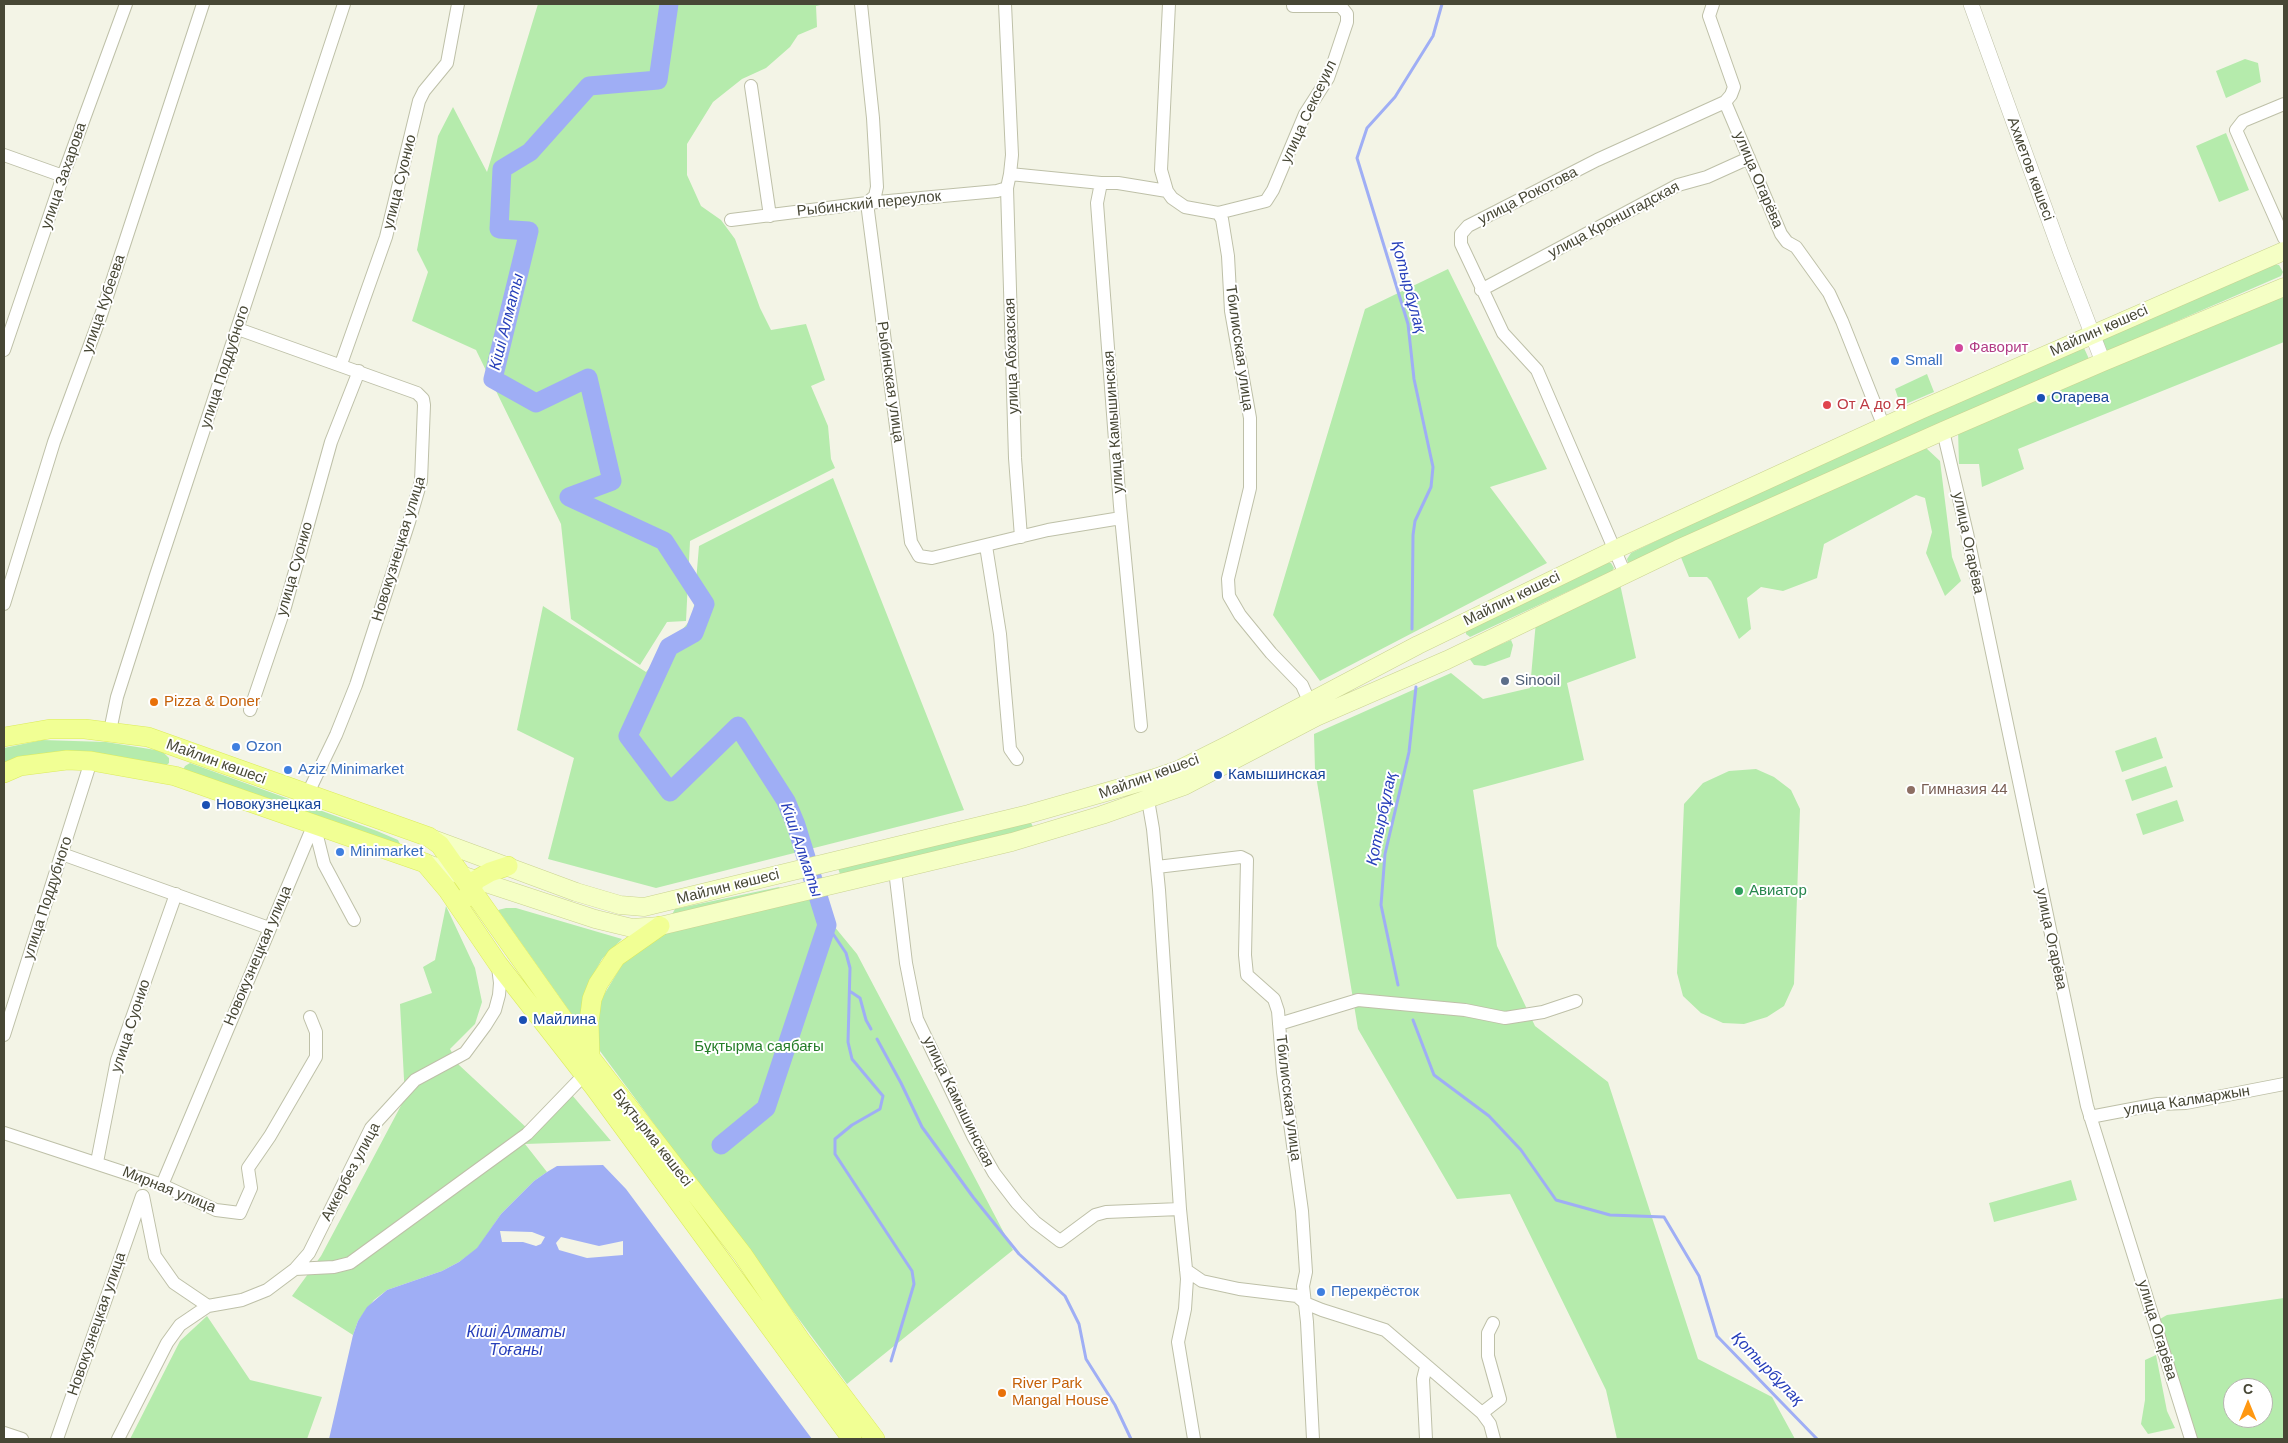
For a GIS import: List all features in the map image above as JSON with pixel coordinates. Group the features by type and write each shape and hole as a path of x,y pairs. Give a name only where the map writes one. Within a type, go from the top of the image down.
{"main road":[{"name":"Майлин көшесі","path":"4,737 50,730 110,731 148,738 186,750 576,892 620,905 644,907 1029,814 1178,770 1458,625 1614,550 2092,334 2284,251"},
{"name":"Майлин көшесі","path":"4,773 20,766 42,762 91,761 175,776 425,863 469,881 594,919 632,928 660,926 1012,842 1148,800 1184,786 1316,717 1475,646 1625,574 1943,431 2284,287"},
{"path":"1458,625 1459,639 1463,643 1475,646"},
{"path":"175,776 186,750"},
{"name":"Бұқтырма көшесі","path":"429,838 440,845 469,881 587,1066 852,1439"},
{"name":"Бұқтырма көшесі","path":"425,863 447,889 498,964 587,1066 733,1242 801,1341 876,1439"},
{"path":"463,913 469,881 508,866"},
{"path":"587,1066 592,999 598,984 616,957 660,926"}],"street":[{"name":"улица Захарова","path":"4,350 63,176 126,4"},
{"name":"улица Кубеева","path":"4,604 54,442 101,315 203,4"},
{"name":"улица Поддубного","path":"110,731 112,715 146,605 344,4"},
{"name":"улица Суонио","path":"341,364 386,237 419,101 424,91 447,63 458,4"},
{"path":"861,4 873,118 877,187 875,196 867,203"},
{"name":"улица Абхазская","path":"1005,4 1012,155 1007,188 1015,458 1022,537"},
{"path":"1169,4 1161,134 1161,170 1167,191 1172,198 1185,207 1218,213"},
{"path":"1293,4 1293,6 1339,5"},
{"path":"1711,4 1709,16 1734,87 1731,95 1725,102"},
{"name":"Ахметов көшесі","path":"1970,4 2103,362"},
{"name":"улица Сексеуил","path":"1218,213 1266,201 1273,190 1306,114 1331,69 1347,22 1347,14 1339,5"},
{"path":"751,86 770,216"},
{"name":"улица Огарёва","path":"1725,102 1781,234 1787,242 1796,247 1828,293 1842,321 1884,427"},
{"name":"улица Рокотова","path":"1625,574 1537,370 1503,333 1481,290 1462,244 1461,234 1468,226 1597,160 1725,102"},
{"path":"2284,104 2243,121 2236,130 2284,238"},
{"path":"4,155 63,176"},
{"name":"улица Кронштадская","path":"1481,290 1678,185 1707,177 1749,158"},
{"path":"1010,174 1118,183 1167,191"},
{"name":"улица Камышинская","path":"1102,183 1097,204 1098,220 1121,518 1141,726"},
{"name":"Рыбинский переулок","path":"731,220 867,203 997,191 1007,188"},
{"name":"Рыбинская улица","path":"867,203 910,542 919,556 932,558 1048,530 1121,518"},
{"name":"Тбилисская улица","path":"1218,213 1222,219 1228,256 1230,311 1250,418 1250,488 1228,579 1229,596 1240,615 1271,654 1302,685 1309,702"},
{"path":"4,319 17,312"},
{"name":"Новокузнецкая улица","path":"238,328 417,393 423,399 422,481 356,686 336,735 307,794"},
{"name":"улица Суонио","path":"250,710 285,607 331,442 359,371"},
{"name":"улица Огарёва","path":"1943,431 2090,1117 2190,1439"},
{"path":"986,546 1000,634 1010,750 1017,758"},
{"name":"улица Поддубного","path":"4,1035 91,761"},
{"path":"1148,800 1157,867 1180,1209 1186,1270 1185,1309 1178,1342 1194,1439"},
{"path":"314,824 324,864 354,920"},
{"name":"Новокузнецкая улица","path":"162,1185 314,824"},
{"path":"62,854 269,928"},
{"name":"Тбилисская улица","path":"1157,867 1241,857 1247,860 1245,955 1247,975 1274,999 1279,1024 1302,1211 1306,1272 1303,1286 1306,1303 1312,1439"},
{"name":"улица Камышинская","path":"895,870 906,963 917,1019 977,1143 994,1173 1017,1203 1035,1222 1060,1241 1095,1215 1106,1212 1180,1209"},
{"name":"улица Суонио","path":"97,1162 117,1060 176,894"},
{"name":"Аккербез улица","path":"118,1439 167,1343 180,1325 208,1306 242,1300 267,1290 295,1269 309,1253 371,1128 415,1080 465,1053 485,1026 495,1010 499,995 498,964"},
{"path":"1279,1024 1358,1000 1465,1010 1504,1018 1543,1012 1576,1001"},
{"name":"Мирная улица","path":"4,1133 97,1162 162,1185 216,1210 240,1213 252,1188 248,1168 270,1136 316,1057 316,1032 310,1017"},
{"path":"295,1269 334,1268 350,1263 527,1134 587,1066"},
{"name":"улица Калмаржын","path":"2090,1117 2158,1104 2186,1103 2284,1084"},
{"name":"Новокузнецкая улица","path":"57,1439 143,1196 143,1179"},
{"path":"143,1196 154,1256 174,1283 208,1306"},
{"path":"1186,1270 1202,1280 1239,1289 1297,1296 1306,1303 1385,1330 1482,1413 1490,1424 1494,1439"},
{"path":"1482,1413 1500,1399 1488,1356 1488,1333 1493,1323"},
{"path":"1426,1367 1423,1380 1426,1439"},
{"path":"4,1433 22,1439"}],"green space":[{"path":"538,4 825,4 816,6 817,27 798,35 790,47 766,68 742,79 713,102 687,144 687,175 701,206 721,220 735,239 760,308 771,330 806,324 825,380 811,386 828,426 831,459 835,468 690,541 686,621 667,622 640,665 571,619 561,524 476,350 412,321 428,272 417,250 438,136 453,107 487,172"},
{"path":"2245,59 2258,63 2261,82 2226,98 2216,71"},
{"path":"2226,133 2249,190 2219,202 2196,146"},
{"path":"2272,264 2279,265 2283,272 2281,276 2110,350 2103,350 2102,340"},
{"path":"1448,269 1547,469 1490,487 1547,563 1320,681 1273,615 1365,309"},
{"path":"2284,292 2284,342 2018,449 2024,469 1982,487 1979,464 1959,464 1958,430"},
{"path":"2079,346 2084,348 2089,359 1629,566 1627,559 1631,553 1914,417"},
{"path":"1927,374 1934,392 1901,406 1895,389"},
{"path":"1926,448 1940,461 1952,557 1961,581 1945,596 1926,553 1932,532 1925,498 1916,495 1824,544 1817,578 1783,591 1761,587 1747,598 1751,629 1739,639 1711,581 1707,577 1689,577 1680,555"},
{"path":"833,478 964,810 656,888 548,859 574,758 517,730 543,606 646,672 693,617 699,546"},
{"path":"1602,562 1611,563 1614,568 1612,571 1470,637 1466,634 1466,631"},
{"path":"1620,584 1636,658 1567,683 1584,760 1473,790 1497,946 1535,1026 1608,1082 1698,1359 1772,1397 1795,1439 1617,1439 1606,1390 1510,1194 1457,1199 1358,1029 1315,770 1314,734 1451,673 1483,699 1530,688 1536,621"},
{"path":"1511,640 1513,645 1510,657 1485,666 1474,665 1469,658"},
{"path":"2156,737 2163,758 2122,772 2115,751"},
{"path":"42,740 106,742 162,751 169,758 169,763 163,768 4,767 4,748"},
{"path":"190,763 377,831 398,840 400,844 398,846 183,770"},
{"path":"2166,766 2173,787 2132,801 2125,780"},
{"name":"Авиатор","path":"1756,769 1774,777 1791,790 1800,809 1794,984 1784,1006 1767,1017 1744,1024 1723,1023 1701,1013 1683,996 1677,973 1684,804 1703,783 1729,771"},
{"path":"2177,800 2184,821 2143,835 2136,814"},
{"path":"1031,823 1035,830 841,877 838,868"},
{"path":"779,887 783,891 669,920 675,909"},
{"name":"Бұқтырма саябағы","path":"810,897 857,954 1013,1250 847,1384 597,1047 599,1003 623,963 657,935"},
{"path":"446,906 475,968 482,1002 475,1024 450,1049 459,1065 529,1130 572,1095 611,1141 525,1144 547,1172 534,1181 501,1214 477,1249 442,1271 387,1290 374,1300 358,1321 353,1335 292,1296 321,1256 405,1098 400,1004 432,993 423,967 435,960"},
{"path":"516,908 622,939 602,959 587,986 580,1026 498,910"},
{"path":"2071,1180 2077,1200 1994,1222 1989,1203"},
{"path":"2284,1298 2284,1439 2196,1439 2160,1319 2167,1315"},
{"path":"207,1316 250,1380 322,1397 307,1439 130,1439 180,1341"},
{"path":"2156,1355 2167,1411 2175,1428 2148,1434 2141,1424 2145,1400 2145,1360"}],"water":[{"name":"Кіші Алматы Тоғаны","path":"603,1165 626,1189 812,1439 329,1439 353,1335 358,1321 367,1307 387,1290 442,1271 459,1262 477,1248 501,1214 534,1181 557,1166","holes":["500,1231 532,1232 545,1237 541,1244 536,1246 523,1242 502,1242","561,1237 599,1246 623,1241 623,1255 587,1258 559,1250 556,1243"]}],"waterway":[{"name":"Кіші Алматы","path":"669,4 658,80 589,86 530,152 502,169 499,229 529,231 493,379 536,403 588,378 612,481 569,497 664,541 705,604 694,633 669,647 628,736 670,792 738,726 786,801 796,825 827,925 766,1108 721,1145"},
{"name":"Қотырбұлақ","path":"1412,629 1413,535 1415,521 1431,487 1433,467 1414,379 1408,324 1357,158 1367,128 1395,97 1433,36 1442,4"},
{"name":"Қотырбұлақ","path":"1398,985 1381,905 1385,854 1409,752 1416,687"},
{"path":"827,925 846,953 850,968 848,1042 852,1059 883,1096 880,1109 852,1125 835,1139 835,1154 912,1271 914,1284 891,1361"},
{"path":"851,992 860,998 866,1020 871,1029"},
{"name":"Қотырбұлақ","path":"1413,1020 1434,1075 1489,1116 1521,1150 1556,1200 1610,1215 1664,1217 1699,1276 1717,1336 1817,1439"},
{"path":"877,1039 922,1127 973,1197 1019,1254 1065,1296 1079,1324 1086,1359 1115,1405 1131,1439"}],"place":[{"name":"Фаворит","path":"1959,348"},
{"name":"Small","path":"1895,361"},
{"name":"Огарева","path":"2041,398"},
{"name":"От А до Я","path":"1827,405"},
{"name":"Sinooil","path":"1505,681"},
{"name":"Pizza & Doner","path":"154,702"},
{"name":"Ozon","path":"236,747"},
{"name":"Aziz Minimarket","path":"288,770"},
{"name":"Камышинская","path":"1218,775"},
{"name":"Гимназия 44","path":"1911,790"},
{"name":"Новокузнецкая","path":"206,805"},
{"name":"Minimarket","path":"340,852"},
{"name":"Авиатор","path":"1739,891"},
{"name":"Майлина","path":"523,1020"},
{"name":"Перекрёсток","path":"1321,1292"},
{"name":"River Park Mangal House","path":"1002,1393"}]}
